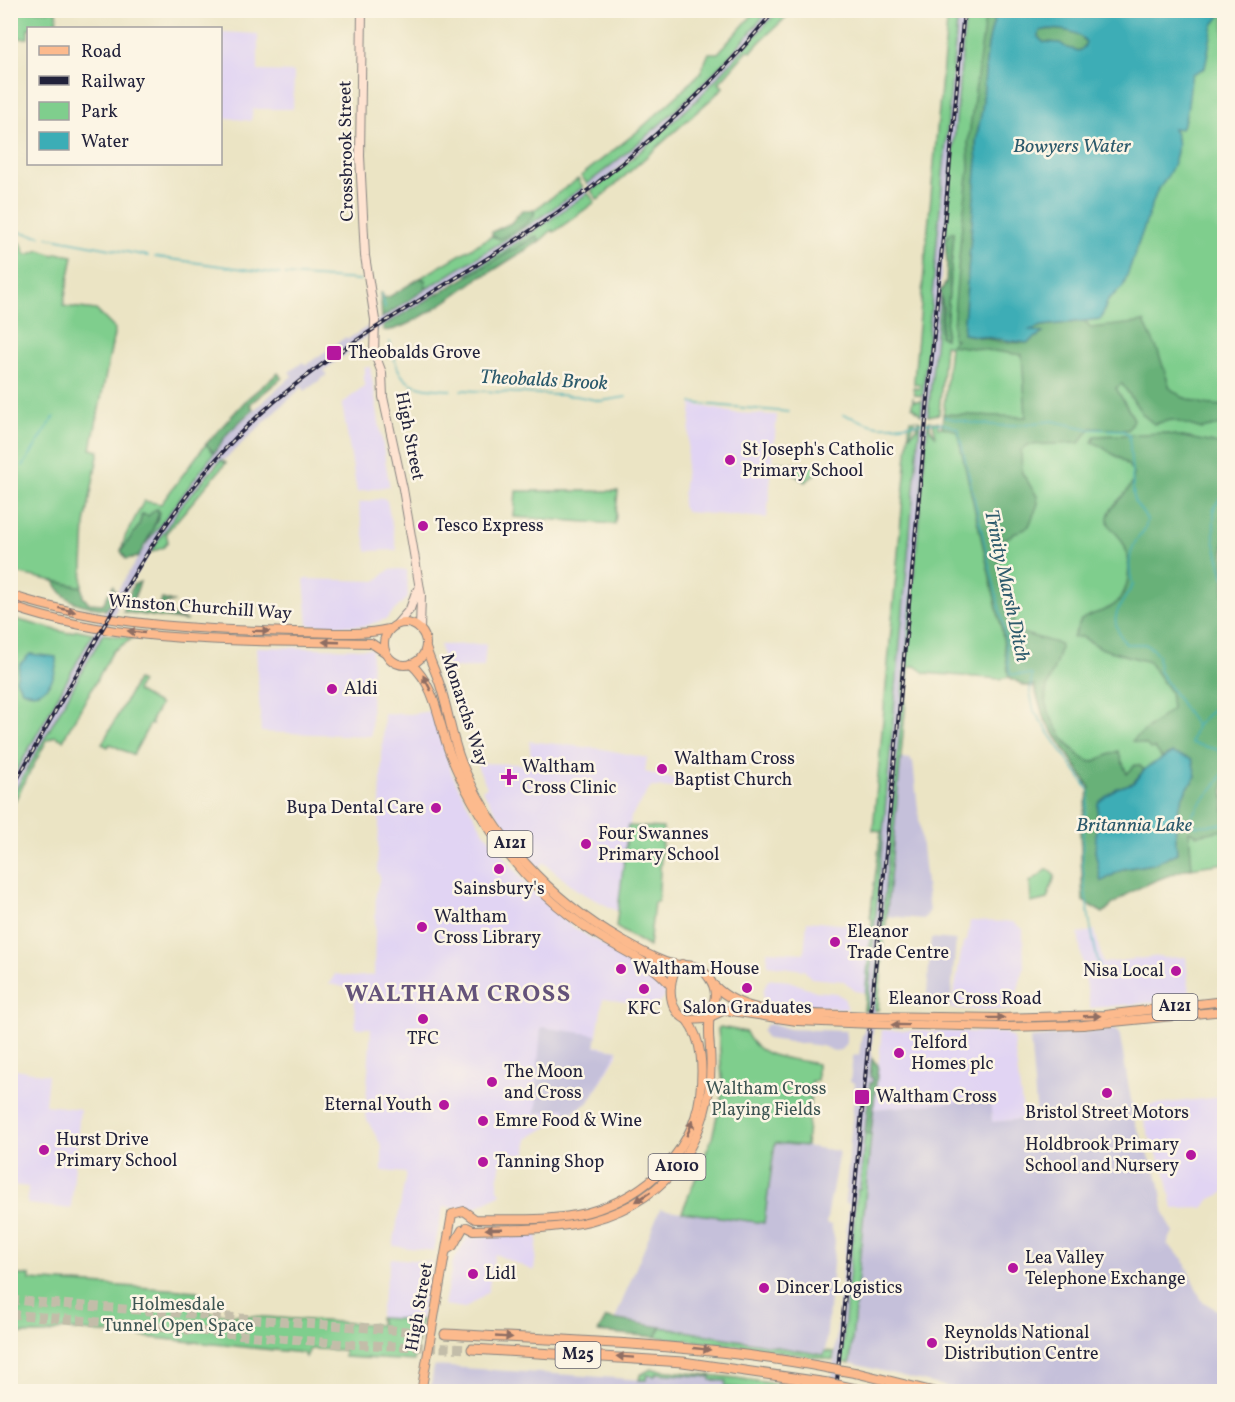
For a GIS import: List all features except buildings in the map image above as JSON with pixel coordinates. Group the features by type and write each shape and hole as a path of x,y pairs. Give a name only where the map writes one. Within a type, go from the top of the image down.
{"highway":[{"name":"M25","path":"445,1334 672,1346 744,1354 857,1373 934,1392"},
{"name":"M25","path":"472,1349 663,1360 752,1370 868,1392"}],"main road":[{"name":"Crossbrook Street","path":"362,10 360,170 369,291"},
{"name":"High Street","path":"369,291 375,320 374,352 382,373 383,397 403,489 420,589 420,629"},
{"path":"393,626 411,624 420,629 425,637 426,648 421,658 411,664 398,664 386,653 385,640 393,626 410,609 416,592 420,589"},
{"name":"Winston Churchill Way","path":"10,595 81,614 148,624 234,630 350,633 374,633 393,626"},
{"name":"Winston Churchill Way","path":"10,606 90,626 234,639 371,643 386,653"},
{"name":"Monarchs Way","path":"426,648 467,773 498,828 528,866 567,904 603,930 658,959 671,964 682,964"},
{"name":"Monarchs Way","path":"411,664 430,686 449,752 466,789 503,848 554,904 594,933 658,970 671,986"},
{"path":"682,964 698,966 712,984 716,1002 710,1015 699,1020 687,1020 673,1007 671,986 675,970 682,964"},
{"name":"Eleanor Cross Road","path":"712,984 723,995 738,1003 793,1012 848,1019 989,1027 1083,1025 1224,1011"},
{"name":"Eleanor Cross Road","path":"875,1020 1096,1016 1224,1001"},
{"name":"Eleanor Cross Road","path":"710,1015 729,1010 797,1022 848,1019"},
{"name":"A1010","path":"465,1229 522,1228 588,1221 612,1214 652,1192 683,1160 700,1130 711,1076 710,1015"},
{"name":"A1010","path":"468,1215 475,1219 575,1215 613,1204 647,1184 676,1154 686,1138 697,1108 702,1080 700,1048 695,1030 687,1020"},
{"path":"464,1211 468,1215 470,1223 465,1229 456,1230 450,1225 450,1218 456,1212 464,1211"},
{"name":"High Street","path":"422,1390 448,1249 450,1225"},
{"name":"High Street","path":"448,1249 453,1246 465,1229"}],"shaded area":[{"path":"768,11 778,11 720,77 671,124 592,190 587,184 609,168"},
{"path":"958,11 966,11 928,416 921,415"},
{"path":"222,32 258,34 258,71 294,72 293,109 253,109 251,121 222,117"},
{"path":"583,187 587,193 558,216 353,345 354,349 324,370 327,375 305,391 302,387 225,459 216,463 181,506 135,576 11,798 11,781 107,607 160,523 228,433 292,376 289,372 303,362 306,365 346,337 348,339 535,221"},
{"path":"364,367 370,367 389,486 357,492 342,404 364,386"},
{"name":"St Joseph's Catholic Primary School","path":"692,404 735,413 777,415 767,518 686,512 682,506"},
{"path":"920,426 927,426 874,1010 870,1077 873,1078 872,1084 869,1084 860,1190 857,1190 839,1391 831,1392 849,1204 845,1203 855,1083 850,1082 853,1056 859,1055 864,1034"},
{"path":"384,498 387,501 397,550 367,551 358,503"},
{"path":"389,570 407,570 408,597 386,619 365,626 308,625 304,579 376,581"},
{"path":"486,644 484,667 444,668 440,645"},
{"path":"256,647 372,649 371,736 261,732"},
{"path":"433,711 452,774 484,832 529,887 571,926 659,978 664,986 665,997 651,1005 603,999 595,1046 618,1050 618,1053 589,1102 527,1139 526,1155 507,1153 508,1159 501,1162 498,1180 498,1189 501,1194 473,1209 443,1207 434,1251 393,1246 406,1173 382,1171 382,1147 365,1116 371,1028 356,1028 354,989 329,984 335,974 354,977 374,975 376,892 380,877 377,871 384,713 409,714"},
{"name":"Four Swannes Primary School","path":"529,741 603,749 647,758 645,772 678,780 677,788 651,787 631,817 617,911 577,890 543,862 538,869 482,790 487,787 478,763 520,764 525,767 532,764"},
{"path":"901,758 911,759 913,762 929,912 924,919 886,916"},
{"path":"807,921 871,927 866,993 855,991 844,981 811,978 804,970 768,965 767,951 804,953"},
{"path":"970,921 1013,922 1023,929 1024,968 1012,1010 951,1009 963,942 967,941"},
{"path":"1095,930 1103,963 1161,956 1162,958 1186,957 1189,994 1181,1000 1090,1008 1078,934"},
{"path":"931,938 956,940 950,1008 926,1008"},
{"path":"772,979 789,981 816,991 836,993 844,998 848,1009 767,1003 763,997 764,989 767,981"},
{"path":"771,1024 789,1029 846,1031 847,1043 841,1050 834,1051 822,1046 767,1039 762,1031 766,1025"},
{"path":"541,1027 597,1035 595,1047 618,1050 589,1102 567,1115 565,1108 535,1114 538,1100 535,1097"},
{"path":"1111,1029 1118,1031 1120,1036 1135,1123 1159,1180 1164,1212 1173,1232 1167,1244 1183,1259 1202,1301 1224,1314 1224,1391 963,1391 850,1363 874,1109 990,1099 992,1122 1037,1118 1030,1038"},
{"path":"882,1030 1005,1033 1013,1038 1024,1119 992,1122 990,1099 874,1109"},
{"name":"Hurst Drive Primary School","path":"10,1068 48,1075 45,1105 80,1109 71,1209 27,1204 28,1187 11,1185"},
{"name":"Holdbrook Primary School and Nursery","path":"1220,1097 1221,1117 1224,1117 1224,1193 1211,1199 1203,1208 1173,1209 1166,1175 1142,1114 1148,1105"},
{"path":"775,1142 839,1151 826,1224 831,1225 835,1241 825,1355 615,1319 660,1209 764,1223"},
{"path":"535,1233 538,1237 534,1271 495,1254 488,1292 465,1308 444,1305 453,1261 467,1238"},
{"path":"391,1258 432,1262 421,1320 379,1318"},
{"path":"434,1366 646,1380 647,1375 673,1374 726,1381 726,1387 762,1390 430,1392"}],"green space":[{"path":"11,10 57,11 56,27 27,27 27,38 11,38"},
{"path":"757,10 768,11 705,81 636,145 587,184 581,176 638,131 679,94 700,73 709,53 718,53"},
{"path":"778,11 792,11 751,52 748,50 719,83 723,87 719,92 598,200 591,191 625,165 696,101"},
{"path":"948,11 958,11 921,415 912,406 913,397 913,401 922,401 922,396 915,395 913,388 919,389 920,385 914,384 914,380"},
{"path":"966,11 1224,11 1224,863 1168,874 1132,890 1103,913 1083,901 1080,827 1090,788 1044,718 1034,687 1025,686 1009,677 1000,679 925,673 915,666 909,667 878,1010 874,1010 928,422 930,421 930,428 936,437 933,422 938,422 938,428 942,427 950,346 945,345 939,414 928,416 940,297 942,307 940,336 945,338 954,232 945,240"},
{"path":"986,11 998,11 990,35 982,109 976,140 977,160 963,334 1002,342 1027,343 1042,333 1029,330 1042,326 1085,321 1091,328 1144,322 1158,351 1170,388 1182,397 1204,404 1224,406 1224,424 1202,429 1172,420 1154,424 1143,415 1122,384 1116,388 1134,419 1128,430 1091,428 1079,443 1027,445 1021,451 1022,473 1037,496 1038,504 1029,526 1001,541 998,560 1015,628 1021,633 1060,644 1058,657 1047,686 1046,700 1053,722 1068,744 1084,759 1092,762 1118,751 1127,774 1135,765 1139,765 1144,770 1133,783 1117,788 1095,851 1102,881 1123,869 1153,864 1177,853 1177,812 1183,795 1196,776 1172,753 1162,758 1155,748 1150,749 1147,745 1132,741 1172,709 1170,692 1149,662 1103,649 1082,637 1073,637 1081,620 1111,607 1118,601 1126,586 1129,567 1126,549 1109,525 1108,518 1129,488 1133,480 1132,472 1126,463 1092,442 1095,436 1164,433 1224,445 1224,503 1221,521 1224,522 1224,830 1197,835 1189,831 1192,867 1134,891 1103,913 1083,901 1080,827 1090,788 1044,718 1034,685 1025,686 1009,677 1001,626 957,431 942,427 943,414 1026,417 1022,355 950,345 956,339 952,338 969,169 968,143"},
{"path":"1040,30 1059,30 1077,34 1086,42 1084,48 1079,51 1067,48 1060,43 1043,42 1038,37"},
{"path":"578,179 583,187 535,221 426,289 425,280 420,278 492,236 500,239 523,226 534,215 534,210"},
{"path":"588,193 595,202 554,232 552,230 540,241 534,237 473,274 467,274 523,239"},
{"path":"522,210 534,210 534,216 523,226 500,239 492,236 492,232 511,223"},
{"path":"951,232 954,232 945,339 940,336 943,308 940,292 946,282 945,240"},
{"path":"537,236 540,241 481,276 433,310 404,326 383,330 383,326 394,319"},
{"path":"10,241 21,243 28,255 39,250 54,255 57,253 73,256 63,306 96,310 115,329 91,449 99,451 85,524 82,587 11,572"},
{"path":"420,278 425,280 426,289 382,318 380,293 384,298 389,297"},
{"path":"278,373 282,378 250,404 253,409 228,433 214,453 206,444 248,398"},
{"path":"910,420 915,420 910,435 917,428 918,420 920,421 867,1010 864,1010 872,919 870,918 881,831 873,830"},
{"path":"206,444 214,453 145,545 158,518 158,509 148,516 142,514 139,526 121,551 125,537 144,501 161,504"},
{"path":"221,460 226,463 166,533 168,541 164,547 150,553 181,506"},
{"path":"775,462 825,467 805,482"},
{"path":"516,491 618,491 615,524 514,517"},
{"path":"156,509 159,512 158,516 138,557 126,559 121,551 139,526 142,514 148,516"},
{"path":"54,581 82,587 83,597 89,603 103,604 113,586 116,593 106,610 82,605 69,599 58,589"},
{"path":"140,582 132,603 159,610 162,599 173,602 163,605 163,613 188,621 123,612 133,585"},
{"path":"11,618 68,633 78,630 93,633 11,781"},
{"path":"103,634 133,638 113,651 63,740 55,736 47,740 11,808 11,798"},
{"path":"137,680 141,682 136,691 160,705 152,719 152,725 150,724 133,755 110,744 108,747 102,744"},
{"path":"628,826 663,828 658,902 654,902 649,947 616,927"},
{"path":"1048,869 1055,876 1047,899 1031,903 1030,882"},
{"name":"Waltham Cross Playing Fields","path":"720,1027 746,1032 758,1048 767,1053 817,1064 817,1081 812,1081 806,1146 775,1143 764,1223 682,1212 712,1138 723,1089 718,1029"},
{"path":"872,1059 878,1065 871,1134 865,1133 870,1083 873,1078 870,1077"},
{"path":"865,1133 871,1134 850,1363 841,1363 857,1190 860,1189"},
{"name":"Holmesdale Tunnel Open Space","path":"11,1275 30,1275 30,1280 197,1291 210,1313 381,1325 379,1318 421,1320 414,1361 344,1357 344,1350 310,1349 306,1357 303,1353 64,1329 46,1334 11,1334"},
{"path":"606,1318 661,1327 656,1337 598,1332"},
{"path":"661,1327 824,1355 825,1351 834,1352 833,1360 742,1346 656,1337"},
{"path":"651,1369 736,1378 821,1391 762,1391 725,1387 726,1381 711,1380 711,1377 656,1373 655,1376 647,1375 646,1380 639,1380 640,1375"}],"water":[{"name":"Bowyers Water","path":"998,11 1224,11 1213,25 1205,68 1192,74 1184,123 1181,129 1173,128 1178,144 1175,161 1157,191 1123,287 1108,300 1101,319 1042,326 1030,330 1043,333 1027,343 963,334 977,160 976,140 993,23","holes":["1049,29 1069,31 1078,35 1086,42 1084,47 1079,51 1067,48 1060,43 1043,42 1038,37 1040,31"]},
{"path":"30,654 56,657 52,680 43,690 37,692 22,690 16,680 20,664"},
{"name":"Britannia Lake","path":"1172,753 1192,759 1196,776 1183,795 1177,812 1177,853 1153,864 1123,869 1101,882 1095,851 1098,803 1117,788 1133,783 1147,767"}],"waterway":[{"name":"Theobalds Brook","path":"10,230 40,236"},
{"name":"Theobalds Brook","path":"47,237 148,256"},
{"name":"Theobalds Brook","path":"155,257 280,274"},
{"name":"Theobalds Brook","path":"285,275 360,280"},
{"name":"Theobalds Brook","path":"382,294 385,308"},
{"name":"Theobalds Brook","path":"390,342 398,368 408,381 424,387 451,390"},
{"name":"Theobalds Brook","path":"461,390 576,396 601,401 626,397"},
{"name":"Theobalds Brook","path":"692,403 789,412"},
{"name":"Trinity Marsh Ditch","path":"843,415 879,426 940,423 958,429 1003,623 1010,674 1032,675 1030,692 1034,711 1090,792 1083,829 1083,866 1090,923 1102,978"},
{"path":"23,466 54,417"},
{"name":"Theobalds Brook","path":"944,417 972,423 1005,426 1053,421 1089,429 1121,430 1129,434 1134,501 1147,519 1147,523 1131,552 1130,574 1133,585 1119,608 1115,620 1126,644 1145,644 1158,655 1159,671 1196,726"},
{"path":"1224,493 1214,507 1214,540 1224,578"},
{"path":"1224,698 1196,726 1191,743 1219,750 1224,764"},
{"path":"1224,771 1191,818 1196,826 1224,824"}],"tunnel":[{"path":"10,1300 445,1334"},
{"path":"10,1314 345,1344 472,1349"}],"railway":[{"path":"10,792 143,560 184,499 232,442 288,390 352,343 521,237 591,188 657,134 688,105 775,10"},
{"path":"836,1392 964,10"}],"place":[{"name":"Theobalds Grove","path":"334,353"},
{"name":"St Joseph's Catholic Primary School","path":"730,460"},
{"name":"Tesco Express","path":"423,526"},
{"name":"Aldi","path":"332,689"},
{"name":"Waltham Cross Baptist Church","path":"662,769"},
{"name":"Waltham Cross Clinic","path":"509,777"},
{"name":"Bupa Dental Care","path":"436,808"},
{"name":"Four Swannes Primary School","path":"586,844"},
{"name":"Sainsbury's","path":"499,869"},
{"name":"Waltham Cross Library","path":"422,927"},
{"name":"Eleanor Trade Centre","path":"835,942"},
{"name":"Waltham House","path":"621,969"},
{"name":"Nisa Local","path":"1176,971"},
{"name":"Salon Graduates","path":"747,988"},
{"name":"KFC","path":"644,989"},
{"name":"TFC","path":"423,1019"},
{"name":"Telford Homes plc","path":"899,1053"},
{"name":"The Moon and Cross","path":"492,1082"},
{"name":"Bristol Street Motors","path":"1107,1093"},
{"name":"Waltham Cross","path":"862,1097"},
{"name":"Eternal Youth","path":"444,1105"},
{"name":"Emre Food & Wine","path":"483,1121"},
{"name":"Hurst Drive Primary School","path":"44,1150"},
{"name":"Holdbrook Primary School and Nursery","path":"1191,1155"},
{"name":"Tanning Shop","path":"483,1162"},
{"name":"Lea Valley Telephone Exchange","path":"1013,1268"},
{"name":"Lidl","path":"473,1274"},
{"name":"Dincer Logistics","path":"764,1288"},
{"name":"Reynolds National Distribution Centre","path":"932,1343"}],"district":[{"name":"WALTHAM CROSS","path":"458,995"}]}
